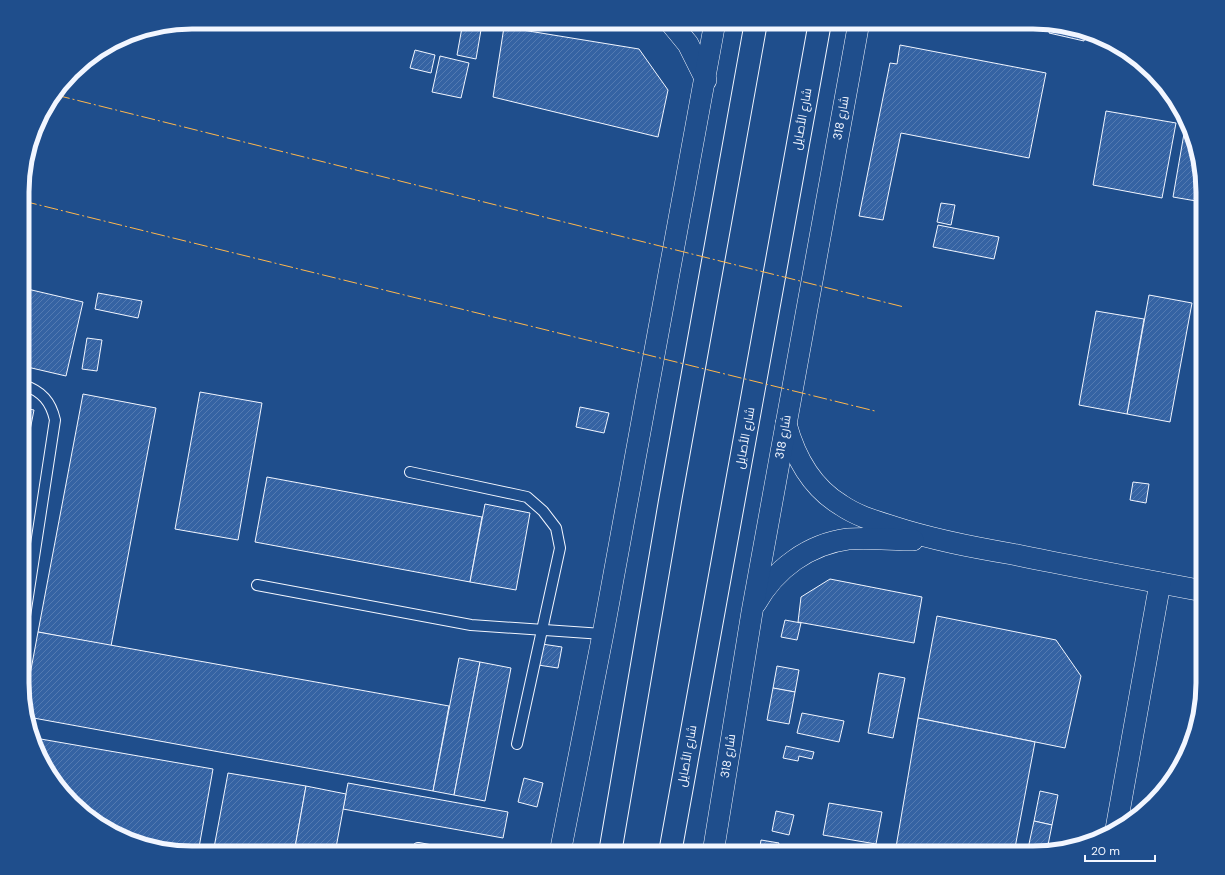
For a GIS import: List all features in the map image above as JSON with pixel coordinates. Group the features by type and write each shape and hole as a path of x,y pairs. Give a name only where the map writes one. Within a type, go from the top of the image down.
{"main road":[{"path":"611,846 670,501 755,29"},
{"name":"شارع الأصايل","path":"671,846 819,29"}],"street":[{"path":"676,29 688,44 706,80"},
{"path":"561,846 603,634 715,29"},
{"name":"شارع 318","path":"714,846 752,612 858,29"},
{"path":"786,422 791,441 799,460 810,477 824,492 840,505 858,515 935,540 1196,590"},
{"path":"752,612 764,590 780,570 801,555 824,545 848,539 935,540"},
{"path":"1119,821 1160,583"}],"lane":[{"path":"29,387 42,394 50,406 55,420 29,590"},
{"path":"410,472 527,497 543,511 556,528 560,548 517,744"},
{"path":"257,585 471,625 603,634"}],"building":[{"path":"462,29 481,29 476,59 457,55"},
{"path":"504,29 516,29 639,49 668,90 658,137 493,97"},
{"path":"1050,30 1054,30 1085,38 1084,41 1049,33"},
{"path":"900,45 1046,73 1029,158 901,133 883,220 859,216 890,63 897,64"},
{"path":"415,50 435,55 431,73 410,68"},
{"path":"440,56 469,63 461,98 432,92"},
{"path":"1106,111 1176,123 1162,198 1093,185"},
{"path":"1184,131 1195,171 1196,201 1173,197"},
{"path":"941,203 955,205 951,225 937,222"},
{"path":"938,225 999,237 994,259 933,247"},
{"path":"29,289 83,302 66,376 29,367"},
{"path":"98,293 142,301 138,318 95,309"},
{"path":"1149,295 1192,303 1170,422 1127,414"},
{"path":"1096,311 1144,319 1127,414 1079,405"},
{"path":"87,338 102,340 97,371 82,369"},
{"path":"200,392 262,403 238,540 175,529"},
{"path":"83,394 156,408 111,646 38,632"},
{"path":"580,407 609,413 604,433 576,427"},
{"path":"29,409 34,410 29,435"},
{"path":"267,477 482,517 470,582 255,542"},
{"path":"1133,482 1149,484 1146,503 1130,500"},
{"path":"485,504 530,513 516,590 470,582"},
{"path":"830,579 922,597 914,643 798,622 801,597"},
{"path":"937,616 1056,640 1081,676 1065,748 918,718"},
{"path":"785,620 801,623 797,640 781,637"},
{"path":"38,632 449,706 433,791 33,718 30,704 29,680"},
{"path":"542,644 562,647 558,668 538,665"},
{"path":"459,658 480,662 454,795 433,791"},
{"path":"480,662 511,668 485,801 454,795"},
{"path":"777,666 799,670 795,692 773,688"},
{"path":"879,673 905,678 893,738 868,733"},
{"path":"773,688 795,692 789,724 767,720"},
{"path":"802,713 844,721 839,742 797,733"},
{"path":"918,718 1035,742 1015,846 896,846"},
{"path":"39,739 213,769 199,846 171,845 130,834 93,812 77,798 63,782 46,755"},
{"path":"786,746 814,752 812,759 799,756 798,761 783,758"},
{"path":"228,773 306,786 295,846 214,846"},
{"path":"524,778 543,783 537,807 518,802"},
{"path":"348,783 508,812 503,838 343,809"},
{"path":"306,786 346,794 336,846 295,846"},
{"path":"1040,791 1058,795 1052,825 1034,821"},
{"path":"829,803 882,812 876,844 823,835"},
{"path":"776,811 794,815 789,835 772,831"},
{"path":"1034,821 1052,825 1048,846 1029,846"},
{"path":"761,840 779,843 778,846 760,846"}],"power":[{"path":"61,96 904,307"},
{"path":"29,202 875,411"}]}
